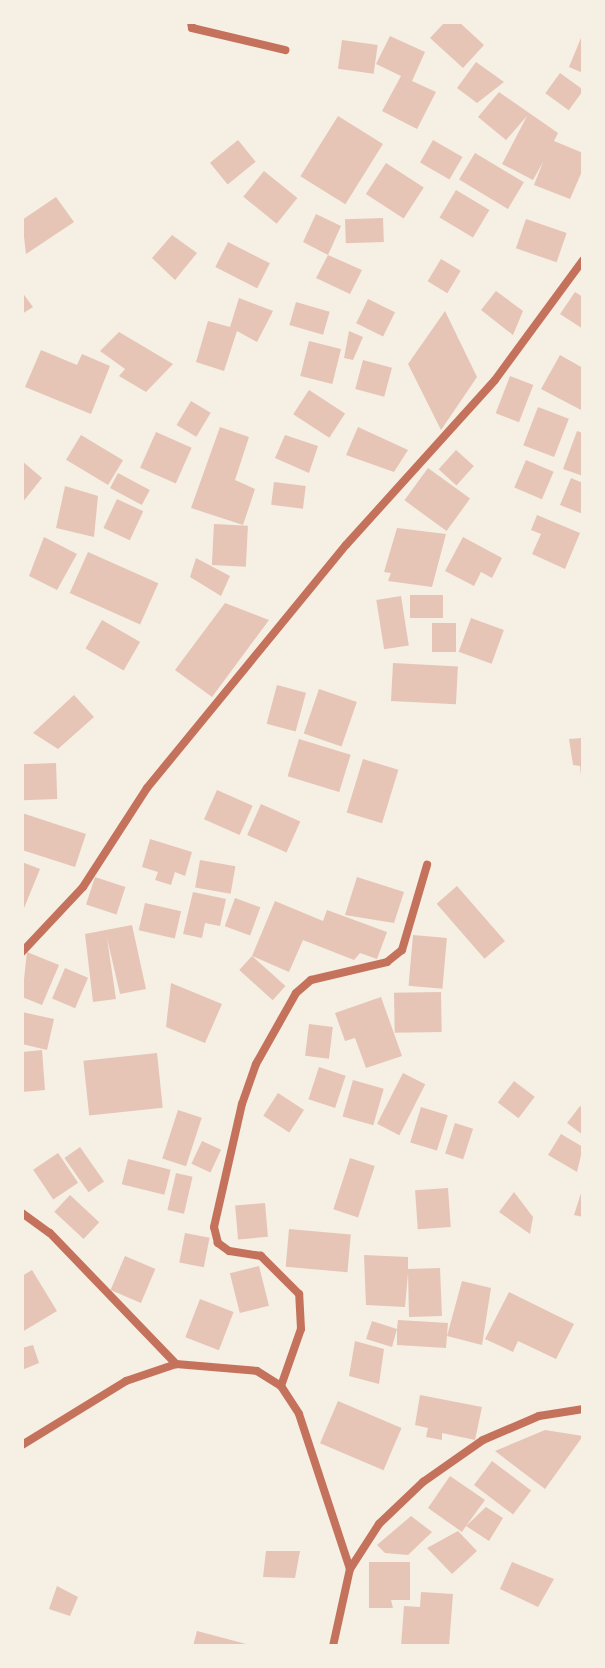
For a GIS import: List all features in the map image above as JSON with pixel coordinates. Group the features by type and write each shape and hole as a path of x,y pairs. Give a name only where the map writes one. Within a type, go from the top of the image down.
{"street":[{"path":"191,22 192,28 285,50"},
{"path":"22,952 83,887 147,788 346,545 495,380 583,260"},
{"path":"281,1386 301,1329 299,1294 261,1256 229,1251 218,1243 214,1227 242,1104 256,1064 296,993 311,980 387,962 402,950 427,865"},
{"path":"22,1213 50,1233 176,1364"},
{"path":"22,1445 126,1381 176,1364 257,1371 281,1386 299,1414 350,1569"},
{"path":"333,1646 350,1569 379,1524 423,1482 483,1440 539,1416 583,1409"}],"building":[{"path":"445,22 459,22 484,45 463,68 430,38"},
{"path":"583,33 583,73 569,67"},
{"path":"390,36 425,52 412,81 436,92 417,129 382,111 401,76 376,64"},
{"path":"342,40 378,45 374,74 338,69"},
{"path":"476,62 504,82 477,103 457,88"},
{"path":"560,73 583,90 569,110 545,93"},
{"path":"499,92 558,133 554,141 583,153 583,169 570,199 534,185 543,162 533,180 502,164 527,116 506,140 478,117"},
{"path":"338,116 383,144 345,204 300,176"},
{"path":"238,140 256,162 228,184 210,163"},
{"path":"433,140 462,157 449,180 420,163"},
{"path":"475,153 524,182 508,209 459,180"},
{"path":"386,163 424,188 404,219 366,194"},
{"path":"264,171 297,198 277,224 243,197"},
{"path":"456,190 489,210 473,238 440,217"},
{"path":"56,197 74,222 26,254 22,220"},
{"path":"316,214 341,226 328,255 303,242"},
{"path":"383,218 384,242 346,243 345,219"},
{"path":"526,219 567,233 557,262 516,248"},
{"path":"172,235 197,253 175,280 152,258"},
{"path":"228,242 270,263 257,288 215,267"},
{"path":"328,255 362,270 350,294 316,278"},
{"path":"441,259 461,271 447,293 428,281"},
{"path":"496,291 523,311 513,335 481,310"},
{"path":"22,292 33,307 22,314"},
{"path":"575,292 583,297 583,329 560,314"},
{"path":"239,298 273,311 257,342 237,331 224,371 196,362 208,321 230,327"},
{"path":"368,299 395,312 383,336 356,323"},
{"path":"296,302 330,312 323,335 289,325"},
{"path":"445,311 477,377 441,430 408,364"},
{"path":"349,331 363,337 353,360 344,358"},
{"path":"119,332 173,364 146,392 119,376 125,369 100,351"},
{"path":"309,341 341,349 332,384 300,376"},
{"path":"41,350 77,365 82,354 110,366 91,414 25,387"},
{"path":"560,355 583,368 583,411 541,389"},
{"path":"363,360 392,368 384,397 355,389"},
{"path":"510,376 533,385 519,422 496,413"},
{"path":"309,390 345,413 329,438 293,414"},
{"path":"191,401 211,413 196,437 177,425"},
{"path":"538,407 569,419 554,457 523,445"},
{"path":"220,427 249,437 235,480 255,489 243,525 191,508"},
{"path":"358,427 408,450 394,472 346,455"},
{"path":"577,431 583,433 583,476 563,469"},
{"path":"156,432 192,448 176,483 140,468"},
{"path":"81,435 123,460 108,485 66,460"},
{"path":"285,435 318,446 309,473 275,458"},
{"path":"456,450 474,466 456,485 439,469"},
{"path":"526,460 554,472 542,499 514,488"},
{"path":"22,461 42,478 22,503"},
{"path":"428,468 470,499 447,531 404,500"},
{"path":"118,473 150,490 142,505 110,488"},
{"path":"571,478 583,483 583,514 560,505"},
{"path":"274,482 306,486 303,509 271,505"},
{"path":"65,486 98,496 94,537 56,528"},
{"path":"117,499 143,511 130,540 103,528"},
{"path":"537,515 580,533 565,569 532,554 541,534 531,530"},
{"path":"214,524 248,526 246,567 212,565"},
{"path":"397,528 446,534 432,587 388,581 391,573 384,572"},
{"path":"44,537 77,554 57,590 29,576"},
{"path":"463,537 502,558 492,578 481,572 474,586 445,571"},
{"path":"88,552 158,583 140,624 70,593"},
{"path":"196,558 230,576 221,596 190,577"},
{"path":"410,595 443,595 443,618 410,618"},
{"path":"401,596 409,645 384,649 376,600"},
{"path":"225,603 269,620 212,697 175,670"},
{"path":"471,618 504,630 492,664 459,652"},
{"path":"102,620 140,642 124,671 86,649"},
{"path":"432,623 456,623 456,652 432,652"},
{"path":"393,663 458,666 456,704 391,701"},
{"path":"277,685 306,693 296,731 267,724"},
{"path":"319,689 357,702 342,746 304,733"},
{"path":"74,695 94,717 58,749 33,733"},
{"path":"583,738 581,776 580,766 573,765 569,739"},
{"path":"299,739 351,755 339,792 288,776"},
{"path":"363,759 398,770 382,823 347,813"},
{"path":"56,763 57,799 23,800 22,764"},
{"path":"217,790 253,806 240,835 204,819"},
{"path":"261,804 300,821 286,853 247,835"},
{"path":"22,813 86,834 75,867 22,850"},
{"path":"150,839 192,852 185,876 175,872 171,885 155,880 158,872 142,867"},
{"path":"200,860 235,866 231,894 195,888"},
{"path":"22,862 40,869 22,913"},
{"path":"95,877 125,887 116,914 86,905"},
{"path":"357,877 404,892 394,923 345,915"},
{"path":"457,886 505,941 485,959 437,904"},
{"path":"193,892 226,899 220,926 205,923 202,938 183,934"},
{"path":"235,898 260,907 250,935 225,926"},
{"path":"275,901 323,921 327,910 387,932 377,959 360,953 354,960 303,940 289,972 252,956"},
{"path":"145,903 181,911 175,939 139,930"},
{"path":"132,925 146,989 120,994 107,938 116,999 93,1002 85,934"},
{"path":"413,935 447,938 442,989 409,986"},
{"path":"27,952 59,965 42,1005 22,997"},
{"path":"252,956 285,986 273,1000 239,970"},
{"path":"65,968 88,978 75,1008 52,998"},
{"path":"171,983 222,1004 205,1043 166,1027"},
{"path":"441,992 442,1032 395,1033 394,993"},
{"path":"381,997 402,1056 366,1068 355,1038 345,1041 335,1013"},
{"path":"22,1012 54,1019 47,1050 22,1044"},
{"path":"309,1024 333,1027 329,1059 305,1056"},
{"path":"42,1050 45,1090 22,1092 22,1052"},
{"path":"157,1053 163,1108 89,1115 83,1061"},
{"path":"319,1067 346,1076 335,1108 308,1099"},
{"path":"403,1073 425,1084 399,1135 377,1124"},
{"path":"353,1080 384,1089 373,1125 343,1117"},
{"path":"514,1081 535,1097 519,1118 498,1103"},
{"path":"278,1093 304,1110 289,1133 263,1116"},
{"path":"580,1106 583,1108 583,1135 567,1123"},
{"path":"421,1107 448,1115 437,1151 410,1142"},
{"path":"178,1110 202,1118 186,1166 162,1159"},
{"path":"455,1123 473,1129 463,1159 445,1153"},
{"path":"561,1134 583,1147 577,1172 548,1155"},
{"path":"202,1141 221,1150 210,1173 191,1164"},
{"path":"80,1147 104,1181 89,1192 64,1158"},
{"path":"58,1153 78,1183 53,1200 33,1170"},
{"path":"350,1158 375,1166 358,1217 333,1209"},
{"path":"128,1159 171,1170 164,1195 122,1184"},
{"path":"176,1173 193,1177 184,1214 167,1210"},
{"path":"583,1187 583,1217 574,1215"},
{"path":"448,1188 451,1227 418,1229 415,1190"},
{"path":"514,1192 533,1217 530,1234 499,1212"},
{"path":"70,1195 99,1222 84,1239 54,1212"},
{"path":"265,1203 268,1237 238,1239 235,1206"},
{"path":"289,1229 351,1234 347,1272 286,1267"},
{"path":"185,1233 210,1238 204,1267 179,1262"},
{"path":"364,1255 408,1257 408,1269 440,1268 442,1316 409,1317 408,1273 405,1307 366,1305"},
{"path":"125,1256 155,1269 141,1303 111,1290"},
{"path":"259,1266 269,1306 240,1313 230,1273"},
{"path":"32,1270 57,1311 22,1332 22,1276"},
{"path":"462,1281 491,1288 482,1345 447,1336"},
{"path":"509,1292 574,1324 556,1359 518,1341 513,1352 485,1339"},
{"path":"200,1299 234,1312 219,1350 185,1337"},
{"path":"398,1320 448,1323 446,1348 397,1345"},
{"path":"372,1321 397,1329 392,1347 366,1339"},
{"path":"355,1341 384,1349 379,1384 349,1376"},
{"path":"33,1345 39,1363 22,1370 22,1348"},
{"path":"420,1395 482,1407 475,1440 442,1433 442,1440 426,1437 428,1428 415,1425"},
{"path":"338,1401 402,1428 384,1470 320,1443"},
{"path":"545,1430 583,1436 545,1489 495,1451"},
{"path":"492,1461 531,1490 513,1514 474,1485"},
{"path":"450,1476 485,1500 462,1532 428,1508"},
{"path":"486,1507 503,1518 489,1541 466,1526"},
{"path":"411,1516 432,1532 408,1555 385,1553 377,1545"},
{"path":"458,1531 477,1551 452,1574 427,1548"},
{"path":"266,1551 300,1551 295,1578 263,1577"},
{"path":"369,1562 410,1562 410,1600 391,1600 393,1608 369,1608"},
{"path":"512,1562 554,1579 538,1607 500,1589"},
{"path":"57,1586 78,1597 70,1616 49,1609"},
{"path":"421,1592 453,1594 449,1646 401,1646 404,1606 420,1607"},
{"path":"197,1631 250,1645 250,1646 193,1646"}]}
